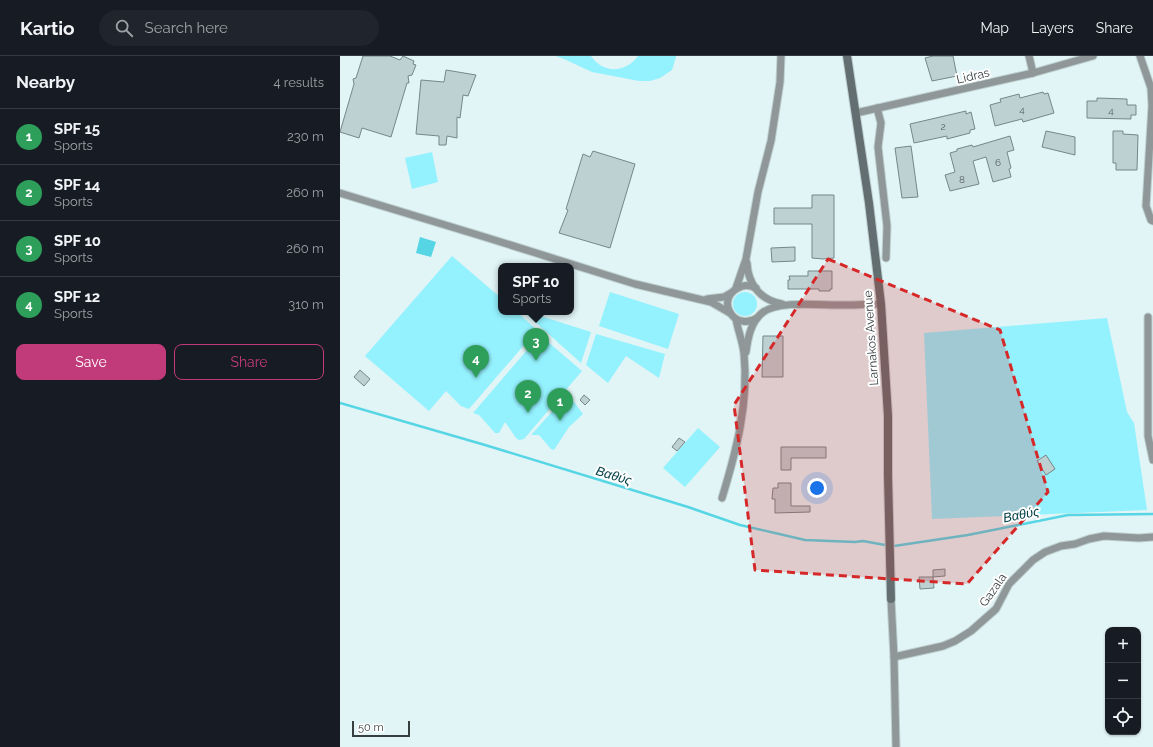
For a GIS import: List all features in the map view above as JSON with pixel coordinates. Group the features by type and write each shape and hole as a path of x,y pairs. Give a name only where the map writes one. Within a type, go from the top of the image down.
{"main road":[{"name":"Larnakos Avenue","path":"847,56 869,202 881,304 888,416 891,600"}],"street":[{"path":"730,313 728,303 747,256 756,204 776,118 781,56"},
{"path":"1029,56 1033,73"},
{"name":"Lidras","path":"856,113 1033,73 1093,56"},
{"path":"1140,56 1151,88 1152,106 1146,206 1151,220 1153,221"},
{"path":"877,108 882,123 878,147 887,226 886,258"},
{"path":"340,193 568,263"},
{"path":"747,256 748,274 751,283 768,300 792,305"},
{"path":"574,265 629,282 711,302 730,313 736,319 744,348 744,398 738,438 722,498"},
{"path":"695,299 714,299 724,297 734,290 746,285 758,290 764,303 750,330 745,360"},
{"path":"736,319 747,322 778,306 881,304"},
{"path":"1148,317 1148,436 1153,460"},
{"name":"Gazala","path":"894,658 943,646 972,631 996,609 1009,584 1033,560 1045,552 1061,546 1075,544 1104,536 1140,538 1153,537"},
{"name":"Larnakos Avenue","path":"891,600 894,658"},
{"path":"894,658 896,747"}],"highlighted area":[{"path":"828,259 1000,330 1048,492 967,584 755,570 734,405"}],"shaded area":[{"path":"556,56 591,56 602,66 614,69 627,66 638,56 676,57 672,70 660,78 650,81 639,81 592,72"},
{"path":"432,152 438,182 412,189 405,158"},
{"path":"420,237 436,242 431,257 416,253"},
{"path":"452,256 498,295 498,315 520,315 537,330 469,409 461,406 446,391 429,411 365,356"},
{"path":"610,292 679,314 668,349 599,326"},
{"path":"745,292 750,293 756,299 756,309 750,315 745,316 740,315 734,309 733,304 734,299 740,293"},
{"path":"527,315 537,315 591,332 581,363"},
{"path":"1107,318 1127,412 1134,423 1147,510 932,519 924,333"},
{"path":"596,334 665,354 659,378 626,356 608,383 586,365"},
{"path":"540,335 582,371 524,439 519,440 516,438 505,422 499,433 495,433 479,415 473,413"},
{"path":"568,394 583,414 569,427 554,450 551,449 539,435 531,435"},
{"path":"698,428 720,447 685,487 663,468"}],"building":[{"path":"363,56 390,56 400,60 403,56 414,61 413,64 416,65 412,75 408,76 409,83 407,83 391,137 362,128 359,138 340,132 354,84 353,79 356,78"},
{"path":"933,56 953,56 957,76 932,81 925,58"},
{"path":"446,70 476,75 468,96 463,95 460,118 457,117 457,138 447,136 446,145 439,145 439,136 416,134 421,80 444,82"},
{"path":"1043,92 1044,94 1048,93 1054,113 1023,122 1022,119 995,126 990,105 1001,102 1000,99 1019,94 1020,98"},
{"path":"1097,98 1127,99 1127,105 1136,105 1136,115 1131,115 1131,119 1087,118 1087,101 1097,101"},
{"path":"966,111 966,114 971,112 975,129 970,130 970,133 947,139 947,136 914,143 910,124"},
{"path":"1046,131 1075,137 1075,155 1042,147"},
{"path":"1113,131 1123,131 1123,134 1138,135 1137,170 1116,170 1116,163 1113,163"},
{"path":"1010,136 1014,150 1007,152 1011,168 1009,169 1011,177 993,182 986,157 973,161 979,184 950,191 945,175 955,172 950,153 957,151 957,149 972,145 973,147"},
{"path":"911,146 918,197 902,198 895,148"},
{"path":"593,151 635,164 610,248 559,233 568,210 566,209 583,154 590,157"},
{"path":"812,195 834,195 834,258 812,258 812,224 774,224 774,208 812,208"},
{"path":"795,247 795,261 772,262 771,248"},
{"path":"808,271 832,271 832,289 830,289 830,291 819,291 819,289 788,289 788,280 790,280 789,276 808,276"},
{"path":"763,336 783,336 783,377 762,377"},
{"path":"360,370 370,379 364,386 354,377"},
{"path":"584,395 590,400 585,405 580,400"},
{"path":"679,438 685,442 677,451 672,447"},
{"path":"781,447 826,447 826,458 791,458 791,470 781,470"},
{"path":"1046,455 1055,469 1046,475 1037,461"},
{"path":"778,483 791,483 791,506 810,506 810,512 775,513 775,499 772,499 773,488 778,488"},
{"path":"945,569 945,576 933,577 933,570"},
{"path":"919,577 933,577 934,588 920,589"}],"waterway":[{"name":"Βαθύς","path":"340,403 485,445 688,507 740,525 805,540 863,541 885,545"},
{"name":"Βαθύς","path":"894,546 968,535 1068,515 1153,514"}],"place":[{"name":"SPF 10","path":"536,361"},
{"name":"SPF 12","path":"476,378"},
{"name":"SPF 14","path":"528,413"},
{"name":"SPF 15","path":"560,421"}]}
